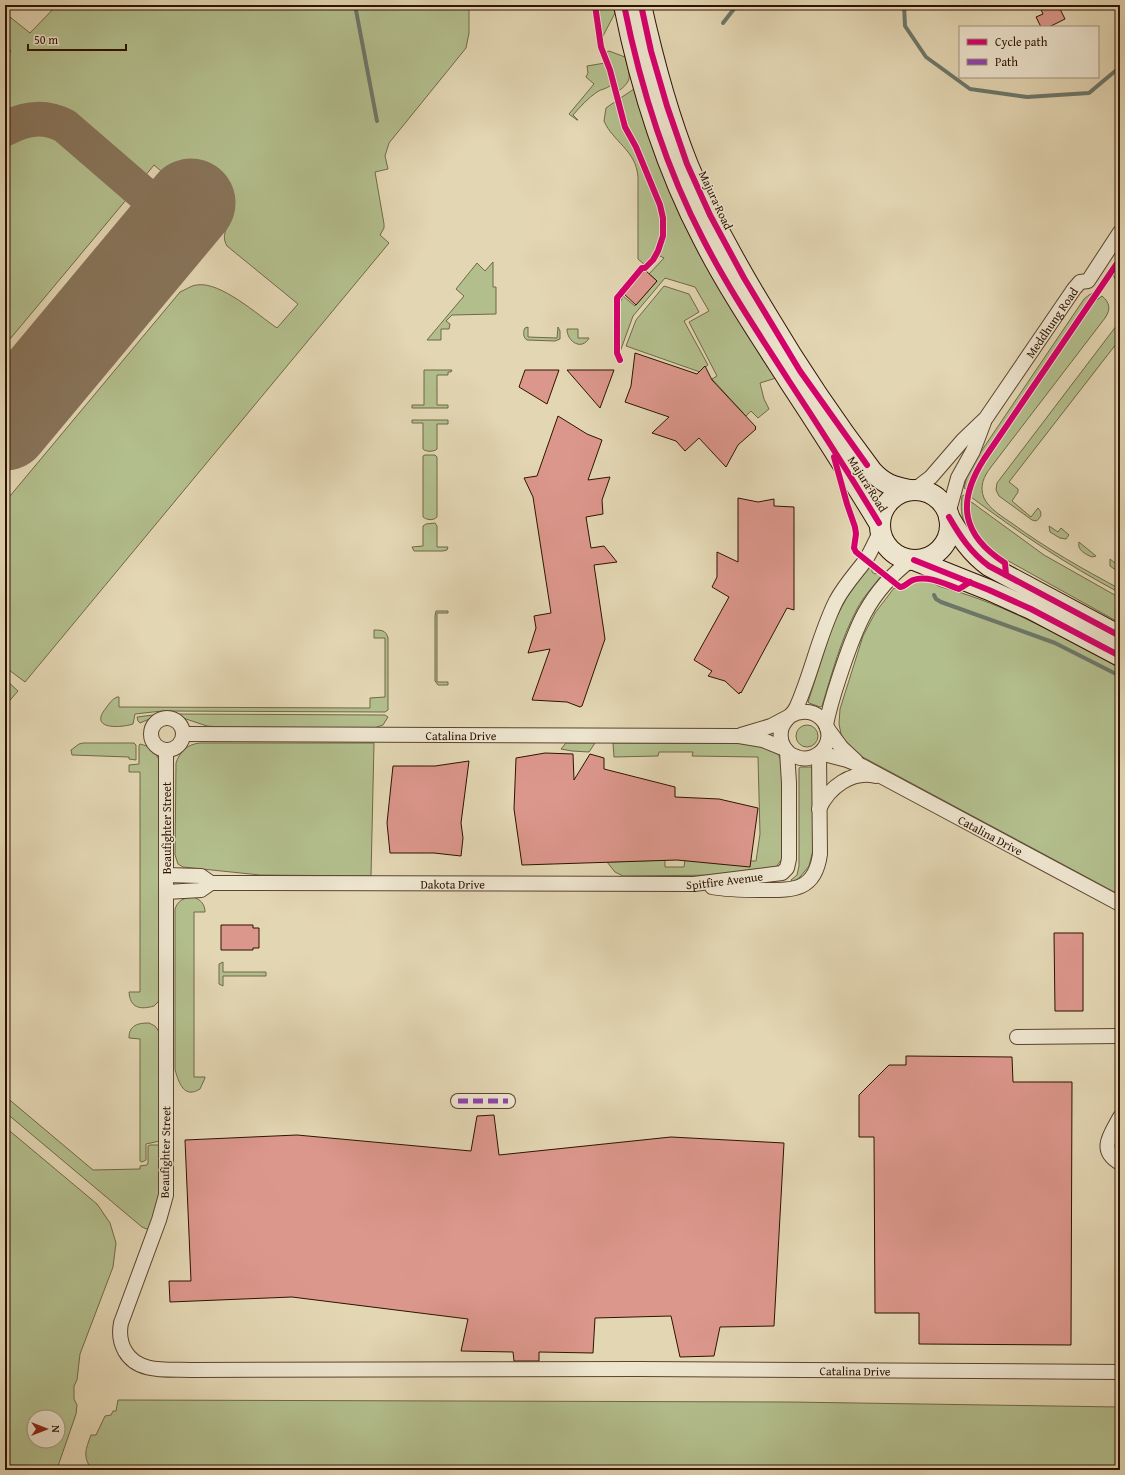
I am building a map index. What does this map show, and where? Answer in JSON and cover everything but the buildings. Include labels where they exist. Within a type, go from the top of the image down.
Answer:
[{"type":"main road","name":"Majura Road","points":[[624,5],[635,56],[655,124],[672,170],[702,238],[753,326],[880,527]]},
{"type":"main road","name":"Majura Road","points":[[641,5],[658,78],[687,164],[710,215],[744,278],[800,371],[872,471],[886,484],[912,490]]},
{"type":"main road","points":[[1120,636],[989,566],[978,558],[968,546],[948,516],[945,508],[935,496],[922,490],[902,492],[889,501],[882,511],[880,527],[884,542],[891,551],[900,557],[913,560],[989,590],[1031,609],[1120,656]]},
{"type":"main road","points":[[913,560],[930,557],[942,547],[949,533],[948,516]]},
{"type":"street","name":"Meddhung Road","points":[[912,490],[931,477],[963,440],[986,418],[1074,289],[1080,282],[1088,280],[1120,232]]},
{"type":"street","name":"Meddhung Road","points":[[948,516],[958,478],[973,451],[986,418]]},
{"type":"street","points":[[880,527],[869,555],[841,592],[833,608],[824,629],[797,706],[783,724],[781,731],[782,743],[786,750],[792,755],[801,758],[810,758],[819,753],[827,742],[826,726],[848,650],[860,619],[887,581],[898,570],[913,560]]},
{"type":"street","points":[[789,716],[801,711],[808,711],[818,716],[826,726]]},
{"type":"street","name":"Catalina Drive","points":[[739,736],[771,726],[789,716]]},
{"type":"street","points":[[163,719],[172,719],[180,724],[183,734],[181,742],[178,746],[174,749],[166,750],[157,747],[152,739],[151,732],[155,723],[163,719]]},
{"type":"street","name":"Catalina Drive","points":[[826,726],[845,751],[862,766]]},
{"type":"street","name":"Catalina Drive","points":[[183,734],[739,736],[763,740],[786,750]]},
{"type":"street","name":"Beaufighter Street","points":[[166,750],[166,1195],[159,1220],[120,1323],[120,1337],[123,1348],[133,1361],[153,1369],[590,1369]]},
{"type":"street","name":"Spitfire Avenue","points":[[694,884],[777,874],[786,870],[789,859],[789,776],[786,750]]},
{"type":"street","name":"Catalina Drive","points":[[819,753],[847,760],[862,766],[1120,904]]},
{"type":"street","name":"Spitfire Avenue","points":[[694,884],[727,889],[791,890],[803,885],[812,877],[818,861],[820,850],[819,753]]},
{"type":"street","points":[[819,809],[830,792],[848,779],[867,774],[883,778]]},
{"type":"street","name":"Dakota Drive","points":[[166,875],[201,876],[211,883],[694,884]]},
{"type":"street","name":"Dakota Drive","points":[[166,892],[201,890],[211,883]]},
{"type":"street","points":[[1017,1036],[1120,1036]]},
{"type":"street","points":[[458,1101],[508,1101]]},
{"type":"street","points":[[1120,1117],[1108,1139],[1107,1147],[1111,1157],[1120,1163]]},
{"type":"street","name":"Catalina Drive","points":[[590,1369],[1120,1372]]},
{"type":"green space","points":[[57,5],[469,5],[469,33],[466,48],[389,143],[385,156],[388,169],[375,172],[384,224],[384,228],[380,235],[389,243],[25,682],[5,667],[5,502],[180,292],[197,285],[206,285],[217,288],[238,300],[277,328],[298,304],[227,246],[224,236],[227,227],[154,165],[140,182],[67,120],[55,114],[30,112],[5,120],[5,60],[11,51],[5,46],[5,13],[30,33]]},
{"type":"green space","points":[[597,5],[614,5],[615,13],[603,36],[601,36]]},
{"type":"green space","points":[[609,51],[625,57],[629,72],[626,84],[617,92],[605,53]]},
{"type":"green space","points":[[605,63],[611,85],[597,92],[581,106],[573,115],[577,120],[569,114],[594,84],[586,77],[588,73],[587,66]]},
{"type":"green space","points":[[634,89],[659,164],[776,378],[760,383],[764,399],[769,409],[758,418],[751,411],[746,416],[712,379],[717,376],[689,322],[709,311],[695,287],[665,278],[633,316],[619,352],[619,305],[623,296],[635,306],[657,281],[649,274],[664,258],[658,255],[666,234],[665,213],[638,146],[627,126],[619,99]]},
{"type":"green space","points":[[616,101],[624,129],[635,149],[661,215],[662,228],[660,242],[654,257],[645,265],[638,259],[638,177],[636,168],[629,153],[613,135],[604,121],[606,108]]},
{"type":"green space","points":[[28,125],[46,127],[60,133],[131,194],[5,345],[5,134]]},
{"type":"green space","points":[[493,262],[493,287],[496,287],[496,314],[452,315],[446,321],[450,324],[449,329],[441,329],[441,340],[427,340],[464,296],[456,289],[477,263],[485,271]]},
{"type":"green space","points":[[1120,265],[1120,273],[1117,277],[1120,280],[1120,287],[1113,275]]},
{"type":"green space","points":[[664,286],[689,294],[699,312],[684,321],[708,365],[700,372],[626,346],[636,320]]},
{"type":"green space","points":[[1093,293],[1049,362],[979,463],[972,476],[968,490],[964,488],[967,476],[976,459],[1084,299]]},
{"type":"green space","points":[[1102,296],[1107,301],[1109,306],[1105,318],[988,470],[983,481],[982,489],[986,502],[1001,516],[1052,550],[1120,589],[1120,593],[1043,548],[971,497],[975,482],[983,465],[1070,337],[1089,306]]},
{"type":"green space","points":[[1117,325],[1120,328],[1120,339],[1009,482],[1018,489],[1018,492],[1012,501],[1031,517],[1038,508],[1040,510],[1041,515],[1039,518],[1036,521],[1032,520],[999,496],[996,490],[997,483]]},
{"type":"green space","points":[[528,327],[528,337],[557,338],[558,327],[560,331],[560,339],[555,341],[527,340],[524,333],[525,328]]},
{"type":"green space","points":[[567,329],[578,329],[578,338],[589,338],[583,344],[575,343],[569,338]]},
{"type":"green space","points":[[424,370],[452,370],[451,372],[448,372],[448,375],[437,375],[437,405],[448,405],[448,408],[412,408],[412,405],[424,405]]},
{"type":"green space","points":[[412,420],[448,420],[448,424],[437,424],[437,449],[434,451],[426,451],[423,449],[423,423],[412,423]]},
{"type":"green space","points":[[435,455],[437,457],[437,517],[432,520],[423,517],[423,456]]},
{"type":"green space","points":[[967,495],[965,506],[966,521],[973,535],[970,535],[962,516],[961,501],[962,496]]},
{"type":"green space","points":[[970,501],[1044,555],[1120,598],[1120,623],[994,553],[977,535],[970,523],[968,515]]},
{"type":"green space","points":[[435,523],[437,526],[437,547],[448,547],[447,550],[414,551],[412,547],[423,546],[423,526],[426,524]]},
{"type":"green space","points":[[1049,526],[1058,532],[1061,528],[1069,535],[1066,539],[1060,538],[1050,532]]},
{"type":"green space","points":[[1079,542],[1096,556],[1092,557],[1082,551],[1079,547]]},
{"type":"green space","points":[[1110,559],[1120,567],[1120,573],[1110,566]]},
{"type":"green space","points":[[869,566],[872,569],[872,572],[881,576],[862,600],[851,620],[837,656],[822,706],[820,707],[809,703],[808,702],[833,624],[847,597]]},
{"type":"green space","points":[[926,581],[991,603],[1035,623],[1120,668],[1120,895],[859,755],[847,745],[841,734],[839,724],[840,709],[863,636],[875,613],[894,588],[902,590],[914,582]]},
{"type":"green space","points":[[436,611],[448,611],[448,613],[437,613],[437,682],[448,682],[448,685],[438,685],[435,681]]},
{"type":"green space","points":[[374,630],[383,631],[386,633],[388,638],[388,710],[385,712],[162,711],[135,714],[133,724],[128,725],[108,726],[103,724],[101,720],[106,708],[112,700],[117,697],[119,697],[119,707],[370,708],[370,698],[385,697],[385,638],[374,638]]},
{"type":"green space","points":[[5,679],[18,691],[5,706]]},
{"type":"green space","points":[[161,714],[140,723],[137,717]]},
{"type":"green space","points":[[171,714],[385,715],[388,717],[383,725],[374,728],[218,727],[207,726]]},
{"type":"green space","points":[[803,725],[811,725],[818,732],[818,740],[811,747],[803,747],[796,740],[796,732]]},
{"type":"green space","points":[[83,743],[134,743],[136,745],[136,760],[129,759],[129,757],[72,755],[71,750]]},
{"type":"green space","points":[[200,743],[374,743],[371,876],[260,875],[183,867],[178,864],[175,855],[176,763],[185,749]]},
{"type":"green space","points":[[566,743],[595,743],[589,752],[561,749]]},
{"type":"green space","points":[[613,743],[755,743],[778,753],[782,763],[782,859],[776,867],[720,875],[623,876],[615,872],[607,862],[665,860],[665,867],[684,867],[685,860],[756,861],[760,834],[758,757],[692,756],[693,752],[659,752],[658,756],[614,757]]},
{"type":"green space","points":[[140,744],[147,746],[152,750],[157,755],[160,762],[160,997],[154,1006],[144,1008],[140,1008],[131,1002],[129,992],[140,992],[140,772],[129,772],[129,765],[139,764]]},
{"type":"green space","points":[[800,767],[812,767],[813,769],[813,850],[809,866],[793,883],[791,880],[797,875],[799,866]]},
{"type":"green space","points":[[193,897],[202,902],[205,912],[194,912],[194,1077],[205,1078],[200,1089],[190,1092],[186,1091],[180,1084],[175,1070],[175,909],[178,903],[182,900]]},
{"type":"green space","points":[[223,962],[223,972],[266,972],[266,976],[223,976],[223,986],[219,984],[219,964]]},
{"type":"green space","points":[[149,1023],[155,1026],[160,1033],[160,1141],[146,1144],[146,1160],[142,1162],[140,1161],[140,1039],[129,1038],[129,1034],[132,1028],[138,1024]]},
{"type":"green space","points":[[5,1096],[93,1170],[140,1169],[140,1166],[147,1165],[148,1163],[148,1146],[158,1145],[159,1197],[149,1230],[142,1227],[5,1112]]},
{"type":"green space","points":[[5,1127],[97,1204],[110,1223],[116,1243],[113,1267],[80,1354],[77,1380],[74,1386],[74,1399],[77,1405],[76,1414],[66,1443],[66,1409],[26,1409],[26,1449],[64,1449],[58,1466],[5,1465]]},
{"type":"green space","points":[[118,1400],[790,1402],[1120,1407],[1120,1470],[92,1470],[86,1456],[86,1449],[91,1435],[96,1435],[105,1416],[111,1415],[113,1411],[116,1411]]},
{"type":"waterway","points":[[355,5],[377,121]]},
{"type":"waterway","points":[[723,23],[737,5]]},
{"type":"waterway","points":[[904,5],[905,26],[926,57],[970,89],[1027,97],[1089,93],[1120,67]]},
{"type":"waterway","points":[[934,595],[936,599],[941,602],[1055,643],[1120,676]]},
{"type":"taxiway","points":[[5,129],[20,122],[35,119],[50,120],[65,126],[175,221]]},
{"type":"runway","points":[[5,426],[191,203]]},
{"type":"marked path","points":[[458,1101],[508,1101]]},
{"type":"cycle path","points":[[595,5],[601,47],[610,70],[625,127],[636,147],[660,205],[663,218],[663,236],[653,260],[645,268],[642,268],[617,298],[617,353],[620,360]]},
{"type":"cycle path","points":[[624,5],[630,35],[655,125],[689,211],[703,239],[744,311],[879,523]]},
{"type":"cycle path","points":[[641,5],[651,51],[667,106],[687,164],[710,215],[744,278],[800,371],[867,465]]},
{"type":"cycle path","points":[[1006,575],[1005,563],[980,541],[972,529],[968,517],[967,504],[969,490],[984,459],[1120,259]]},
{"type":"cycle path","points":[[834,457],[855,527],[856,534],[854,548],[856,552],[900,587],[913,580],[919,579],[930,579],[959,589],[970,582]]},
{"type":"cycle path","points":[[949,517],[966,544],[989,566],[1120,636]]},
{"type":"cycle path","points":[[914,560],[989,590],[1031,609],[1120,656]]}]
